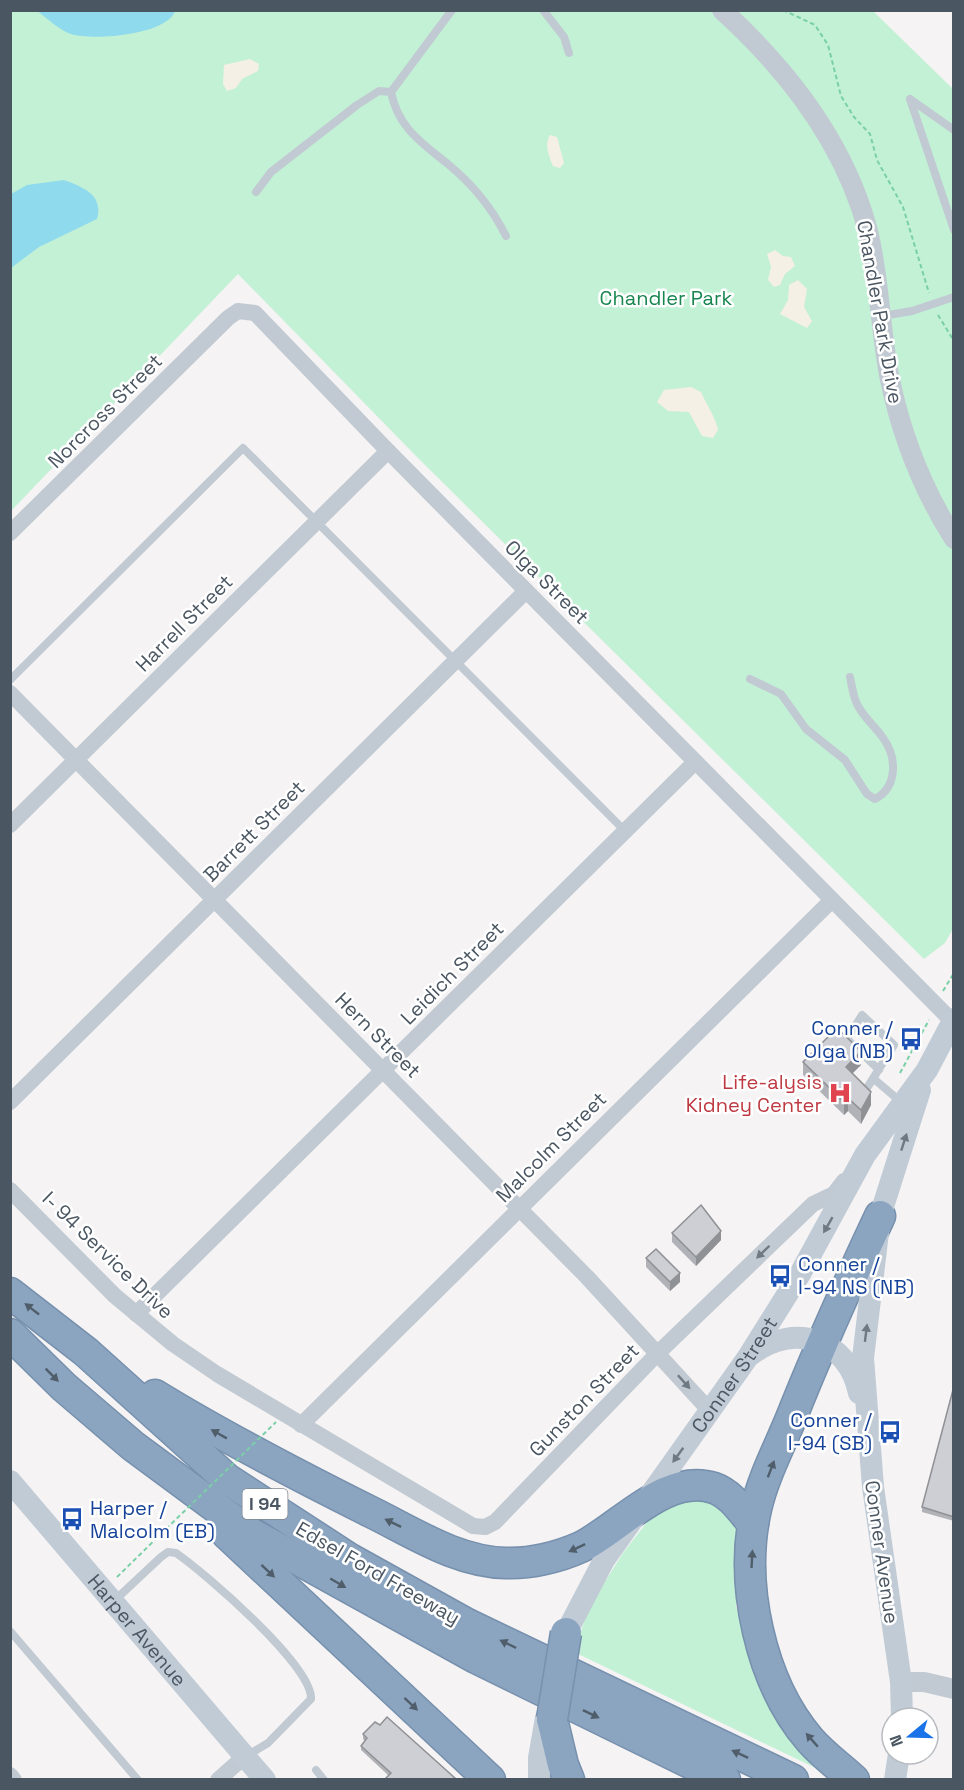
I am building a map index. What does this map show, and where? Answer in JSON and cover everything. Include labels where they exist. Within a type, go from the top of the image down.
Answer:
[{"type":"highway","points":[[854,1779],[810,1740],[791,1711],[772,1673],[753,1609],[751,1579],[753,1524],[756,1507],[821,1341],[880,1216]]},
{"type":"highway","name":"Edsel Ford Freeway","points":[[10,1293],[86,1352],[227,1479],[350,1559],[467,1624],[793,1779]]},
{"type":"highway","name":"Edsel Ford Freeway","points":[[10,1334],[64,1387],[133,1446],[252,1534],[400,1618],[725,1779]]},
{"type":"highway","points":[[86,1352],[216,1433],[462,1556],[506,1563],[553,1557],[592,1541],[644,1504],[683,1486],[698,1485],[725,1494],[753,1524]]},
{"type":"highway","points":[[133,1446],[490,1779]]},
{"type":"highway","points":[[566,1633],[549,1718],[562,1765],[569,1779]]},
{"type":"main road","name":"Conner Street","points":[[566,1633],[592,1580],[748,1357],[821,1237],[865,1155],[927,1070],[953,1020]]},
{"type":"main road","name":"Conner Avenue","points":[[902,1706],[901,1682],[882,1558],[867,1433],[863,1358],[880,1216],[927,1070]]},
{"type":"main road","points":[[748,1357],[775,1339],[801,1336],[821,1341],[853,1373],[867,1433]]},
{"type":"main road","name":"Harper Avenue","points":[[10,1481],[265,1779]]},
{"type":"main road","points":[[539,1779],[539,1758],[549,1718]]},
{"type":"street","name":"Chandler Park Drive","points":[[728,12],[789,81],[836,152],[850,181],[868,231],[890,379],[910,452],[924,485],[954,539]]},
{"type":"street","name":"Olga Street","points":[[228,318],[238,311],[255,313],[526,591],[953,1020]]},
{"type":"street","name":"Norcross Street","points":[[10,533],[228,318]]},
{"type":"street","name":"Harrell Street","points":[[10,825],[388,451]]},
{"type":"street","name":"Barrett Street","points":[[10,1102],[526,591]]},
{"type":"street","name":"Hern Street","points":[[10,693],[519,1208],[658,1353],[710,1411]]},
{"type":"street","name":"Leidich Street","points":[[136,1314],[695,762]]},
{"type":"street","name":"Malcolm Street","points":[[301,1425],[832,900]]},
{"type":"street","name":"Gunston Street","points":[[301,1425],[473,1526],[485,1527],[495,1522],[658,1353],[813,1204],[834,1194],[865,1155]]},
{"type":"street","name":"I- 94 Service Drive","points":[[10,1190],[136,1314],[217,1374],[301,1425]]},
{"type":"street","points":[[901,1682],[924,1682],[954,1689]]},
{"type":"street","points":[[218,1779],[245,1756]]},
{"type":"street","points":[[10,1775],[14,1779]]},
{"type":"lane","points":[[452,10],[391,92],[393,106],[405,127],[424,148],[450,166],[479,196],[497,217],[506,236]]},
{"type":"lane","points":[[543,10],[564,37],[569,53]]},
{"type":"lane","points":[[256,192],[271,172],[357,105],[379,91],[391,92]]},
{"type":"lane","points":[[954,130],[910,99],[954,230]]},
{"type":"lane","points":[[882,316],[933,305],[954,297]]},
{"type":"lane","points":[[10,680],[243,448],[625,831]]},
{"type":"lane","points":[[750,679],[782,694],[806,729],[845,760],[867,795],[875,799],[889,789],[892,782],[891,755],[885,740],[855,702],[850,677]]},
{"type":"lane","points":[[867,1088],[877,1075],[894,1045],[862,1015],[847,1039],[877,1075],[903,1103]]},
{"type":"lane","points":[[109,1596],[168,1552],[176,1553],[252,1617],[309,1682],[310,1699],[268,1743],[245,1756]]},
{"type":"lane","points":[[10,1631],[138,1779]]},
{"type":"lane","points":[[316,1770],[324,1779]]},
{"type":"path","points":[[783,10],[815,25],[828,45],[841,96],[854,117],[870,134],[877,160],[903,207],[933,305],[954,341]]},
{"type":"path","points":[[109,1596],[166,1529],[276,1422]]},
{"type":"green space","name":"Chandler Park","points":[[11,11],[873,11],[953,89],[954,927],[945,943],[924,959],[418,458],[238,274],[11,511]]},
{"type":"green space","points":[[680,1495],[712,1497],[739,1530],[736,1606],[745,1641],[761,1681],[826,1773],[574,1652],[589,1607],[623,1553],[654,1513]]},
{"type":"sand","points":[[250,59],[259,64],[258,71],[242,79],[236,88],[227,91],[223,84],[224,65]]},
{"type":"sand","points":[[550,135],[557,137],[564,163],[560,168],[553,166],[549,154],[547,143]]},
{"type":"sand","points":[[775,250],[783,256],[791,257],[795,266],[785,274],[780,285],[774,287],[768,280],[771,267],[767,254]]},
{"type":"sand","points":[[798,280],[807,289],[804,307],[812,321],[807,328],[780,314],[788,300],[789,285]]},
{"type":"sand","points":[[691,387],[701,392],[715,421],[718,430],[713,438],[702,436],[689,412],[668,411],[657,402],[664,390]]},
{"type":"water","points":[[37,11],[175,11],[169,19],[144,31],[95,37],[71,34]]},
{"type":"water","points":[[64,180],[85,189],[95,198],[97,219],[39,247],[11,268],[11,194],[27,185]]},
{"type":"building","name":"Life-alysis Kidney Center","points":[[837,1028],[861,1051],[846,1067],[871,1092],[861,1110],[848,1098],[844,1102],[803,1062]]},
{"type":"building","points":[[701,1205],[721,1231],[696,1257],[672,1233]]},
{"type":"building","points":[[656,1249],[680,1273],[670,1282],[646,1258]]},
{"type":"building","points":[[954,1386],[954,1517],[922,1507]]},
{"type":"building","points":[[387,1717],[456,1779],[385,1779],[391,1773],[361,1746],[367,1738],[363,1734],[375,1722],[380,1725]]},
{"type":"place","name":"Conner / Olga (NB)","points":[[911,1039]]},
{"type":"place","name":"Life-alysis Kidney Center","points":[[840,1093]]},
{"type":"place","name":"Conner / I-94 NS (NB)","points":[[780,1276]]},
{"type":"place","name":"Conner / I-94 (SB)","points":[[890,1432]]},
{"type":"place","name":"Harper / Malcolm (EB)","points":[[72,1519]]}]
